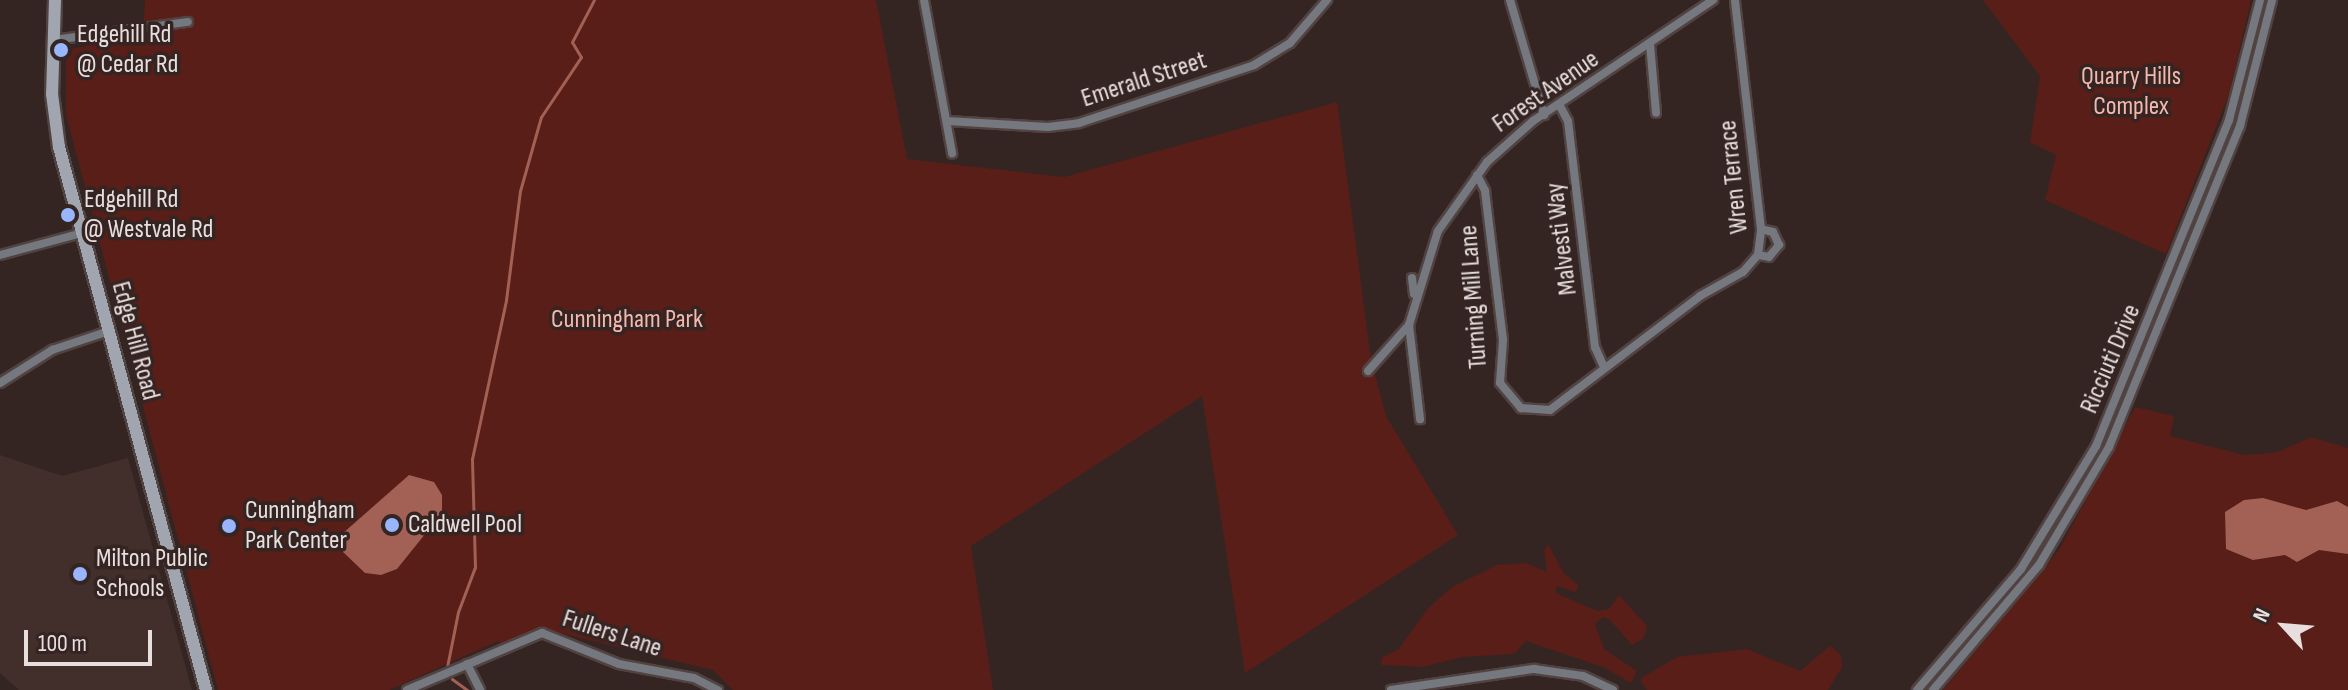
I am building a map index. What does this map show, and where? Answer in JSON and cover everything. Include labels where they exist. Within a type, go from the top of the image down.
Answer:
[{"type":"street","name":"Edge Hill Road","points":[[55,0],[55,125],[206,690]]},
{"type":"street","points":[[924,0],[952,153]]},
{"type":"street","name":"Emerald Street","points":[[947,121],[1048,127],[1094,118],[1262,62],[1303,31],[1327,0]]},
{"type":"street","points":[[1510,0],[1544,115]]},
{"type":"street","name":"Forest Avenue","points":[[1368,371],[1409,325],[1438,231],[1477,175],[1544,115],[1713,0]]},
{"type":"street","name":"Wren Terrace","points":[[1604,367],[1705,292],[1743,272],[1758,255],[1761,229],[1735,0]]},
{"type":"street","name":"Ricciuti Drive","points":[[1917,690],[2021,569],[2096,446],[2229,120],[2260,0]]},
{"type":"street","name":"Ricciuti Drive","points":[[1933,690],[2039,565],[2109,447],[2240,126],[2272,0]]},
{"type":"street","points":[[54,40],[188,22]]},
{"type":"street","points":[[1650,44],[1656,113]]},
{"type":"street","name":"Malvesti Way","points":[[1560,106],[1568,121],[1595,347],[1604,367]]},
{"type":"street","name":"Turning Mill Lane","points":[[1477,175],[1485,191],[1505,393],[1527,410],[1550,410],[1604,367]]},
{"type":"street","points":[[1758,255],[1772,256],[1779,245],[1773,232],[1761,229]]},
{"type":"street","points":[[0,255],[82,233]]},
{"type":"street","points":[[1412,278],[1415,299]]},
{"type":"street","points":[[1409,325],[1420,419]]},
{"type":"street","points":[[0,383],[60,346],[109,331]]},
{"type":"street","name":"Fullers Lane","points":[[407,690],[542,633],[619,664],[694,678],[718,690]]},
{"type":"street","points":[[467,664],[480,690]]},
{"type":"street","points":[[1391,690],[1534,669],[1583,676],[1613,690]]},
{"type":"shaded area","name":"Milton Public Schools","points":[[0,455],[62,476],[128,458],[192,690],[19,690],[0,673]]},
{"type":"shaded area","name":"Caldwell Pool","points":[[409,475],[434,482],[442,495],[442,513],[397,569],[381,575],[365,573],[343,552],[342,534]]},
{"type":"shaded area","points":[[2263,498],[2306,510],[2337,501],[2348,507],[2348,554],[2319,550],[2297,562],[2285,555],[2253,560],[2226,549],[2225,512],[2244,500]]},
{"type":"green space","name":"Cunningham Park","points":[[145,0],[876,0],[907,159],[1064,177],[1337,102],[1371,359],[1386,416],[1458,535],[1245,673],[1202,396],[971,546],[993,690],[733,690],[713,670],[539,628],[502,645],[498,641],[389,690],[218,690],[66,115],[66,50],[143,35]]},
{"type":"green space","name":"Quarry Hills Complex","points":[[1983,0],[2251,0],[2229,94],[2166,254],[2045,200],[2056,155],[2030,142],[2040,76]]},
{"type":"green space","points":[[2135,407],[2174,416],[2170,436],[2244,455],[2278,452],[2311,437],[2348,448],[2348,690],[1943,690],[2059,550]]},
{"type":"green space","points":[[1548,544],[1563,572],[1579,586],[1575,592],[1556,586],[1556,593],[1597,611],[1609,609],[1619,595],[1647,626],[1644,638],[1632,645],[1610,620],[1603,617],[1595,624],[1604,649],[1637,671],[1631,683],[1603,667],[1526,641],[1514,654],[1462,657],[1423,667],[1381,665],[1382,657],[1398,650],[1428,608],[1452,587],[1497,565],[1526,563],[1547,572],[1544,550]]},
{"type":"green space","points":[[1830,646],[1841,655],[1842,667],[1828,690],[1647,690],[1640,679],[1677,657],[1747,649],[1800,671]]},
{"type":"waterway","points":[[447,667],[458,612],[475,567],[472,459],[506,300],[520,191],[541,117],[581,57],[572,42],[594,0]]},
{"type":"waterway","points":[[452,679],[467,690]]},
{"type":"place","name":"Edgehill Rd @ Cedar Rd","points":[[61,50]]},
{"type":"place","name":"Edgehill Rd @ Westvale Rd","points":[[68,215]]},
{"type":"place","name":"Caldwell Pool","points":[[392,525]]},
{"type":"place","name":"Cunningham Park Center","points":[[229,526]]},
{"type":"place","name":"Milton Public Schools","points":[[80,574]]}]
